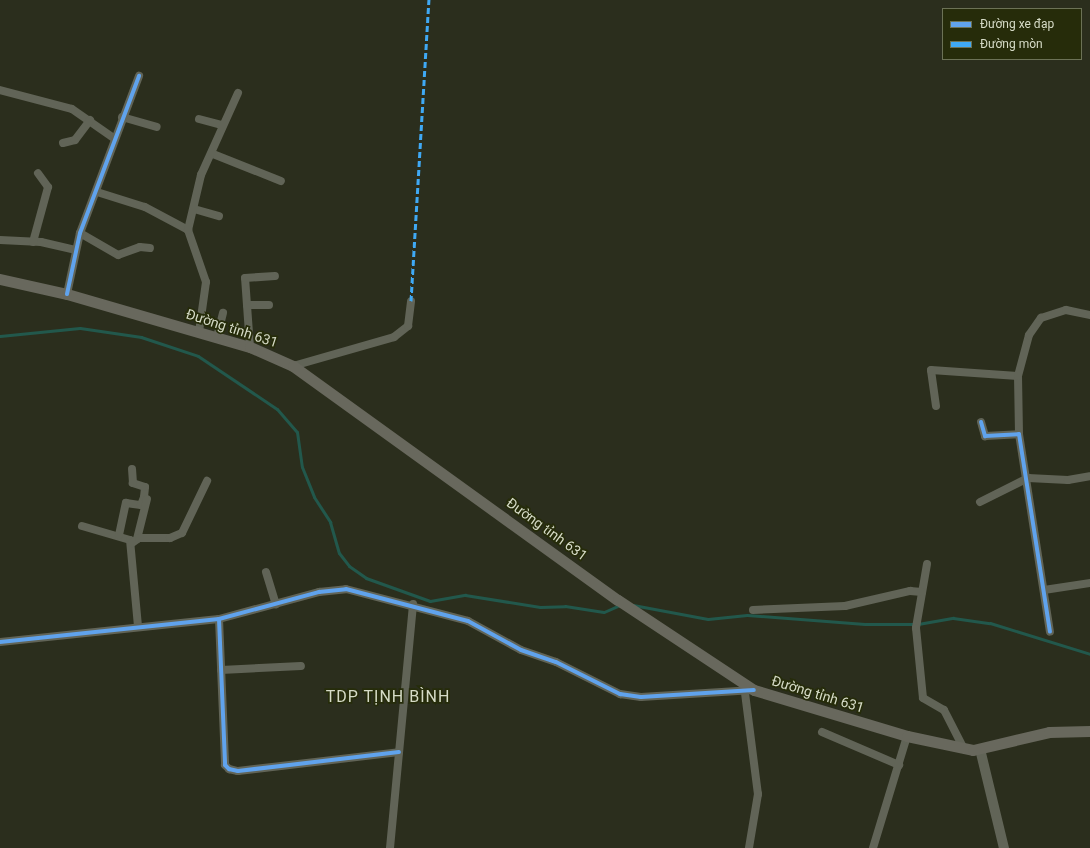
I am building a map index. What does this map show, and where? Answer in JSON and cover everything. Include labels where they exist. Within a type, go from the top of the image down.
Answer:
[{"type":"main road","name":"Đường tỉnh 631","points":[[0,279],[67,294],[250,347],[305,372],[618,600],[651,621],[748,695],[907,736],[964,749],[980,749],[1042,733],[1090,731]]},
{"type":"street","points":[[67,294],[75,250],[80,233],[97,192],[122,117],[139,76]]},
{"type":"street","points":[[0,90],[62,105],[90,120],[115,139]]},
{"type":"street","points":[[199,332],[206,282],[188,230],[194,209],[199,181],[213,154],[222,125],[238,94]]},
{"type":"street","points":[[122,117],[157,127]]},
{"type":"street","points":[[199,118],[222,125]]},
{"type":"street","points":[[63,143],[75,140],[90,120]]},
{"type":"street","points":[[213,154],[281,180]]},
{"type":"street","points":[[33,242],[48,190],[47,181],[38,172]]},
{"type":"street","points":[[97,192],[145,207],[188,230]]},
{"type":"street","points":[[194,209],[219,216]]},
{"type":"street","points":[[80,233],[118,255],[140,247],[150,248]]},
{"type":"street","points":[[0,240],[33,242],[75,250]]},
{"type":"street","points":[[250,347],[246,276],[275,276]]},
{"type":"street","points":[[293,366],[394,337],[408,326],[411,301]]},
{"type":"street","points":[[247,305],[269,305]]},
{"type":"street","points":[[1050,632],[1028,478],[1019,434],[1018,376],[1029,335],[1041,318],[1066,310],[1090,315]]},
{"type":"street","points":[[217,337],[223,314]]},
{"type":"street","points":[[936,406],[931,370],[1018,376]]},
{"type":"street","points":[[981,422],[985,436],[1019,434]]},
{"type":"street","points":[[119,535],[126,503],[141,505],[144,497],[145,487],[133,483],[132,469]]},
{"type":"street","points":[[980,502],[1028,478],[1068,480],[1090,476]]},
{"type":"street","points":[[82,526],[119,535],[134,541],[170,538],[182,533],[207,481]]},
{"type":"street","points":[[138,620],[134,541],[147,498]]},
{"type":"street","points":[[927,564],[916,628],[923,698],[944,710],[964,749]]},
{"type":"street","points":[[266,572],[274,598]]},
{"type":"street","points":[[1044,590],[1090,583]]},
{"type":"street","points":[[0,642],[138,620],[219,619],[274,598],[346,589],[413,604],[468,621],[521,650],[556,662],[620,694],[641,697],[690,691],[748,695],[747,710],[758,794],[749,848]]},
{"type":"street","points":[[753,610],[845,606],[910,591],[922,592]]},
{"type":"street","points":[[390,848],[413,604]]},
{"type":"street","points":[[219,619],[225,765],[229,769],[238,771],[399,752]]},
{"type":"street","points":[[221,670],[301,666]]},
{"type":"street","points":[[822,732],[899,765]]},
{"type":"street","points":[[873,848],[907,736]]},
{"type":"street","points":[[980,749],[1004,848]]},
{"type":"waterway","points":[[0,336],[80,328],[141,337],[198,356],[277,409],[297,432],[302,467],[314,497],[330,522],[339,553],[349,566],[366,578],[430,601],[465,595],[540,607],[565,606],[604,612],[620,605]]},
{"type":"waterway","points":[[633,605],[708,619],[747,615],[865,624],[918,624],[953,618],[990,623],[1090,654]]},
{"type":"marked path","points":[[411,301],[429,0]]},
{"type":"cycle path","points":[[67,294],[80,233],[139,76]]},
{"type":"cycle path","points":[[981,422],[985,436],[1019,434],[1050,632]]},
{"type":"cycle path","points":[[0,642],[219,619],[319,592],[346,589],[468,621],[521,650],[556,662],[620,694],[641,697],[754,690]]},
{"type":"cycle path","points":[[219,619],[225,765],[229,769],[238,771],[399,752]]},
{"type":"district","name":"TDP TỊNH BÌNH","points":[[388,697]]}]
